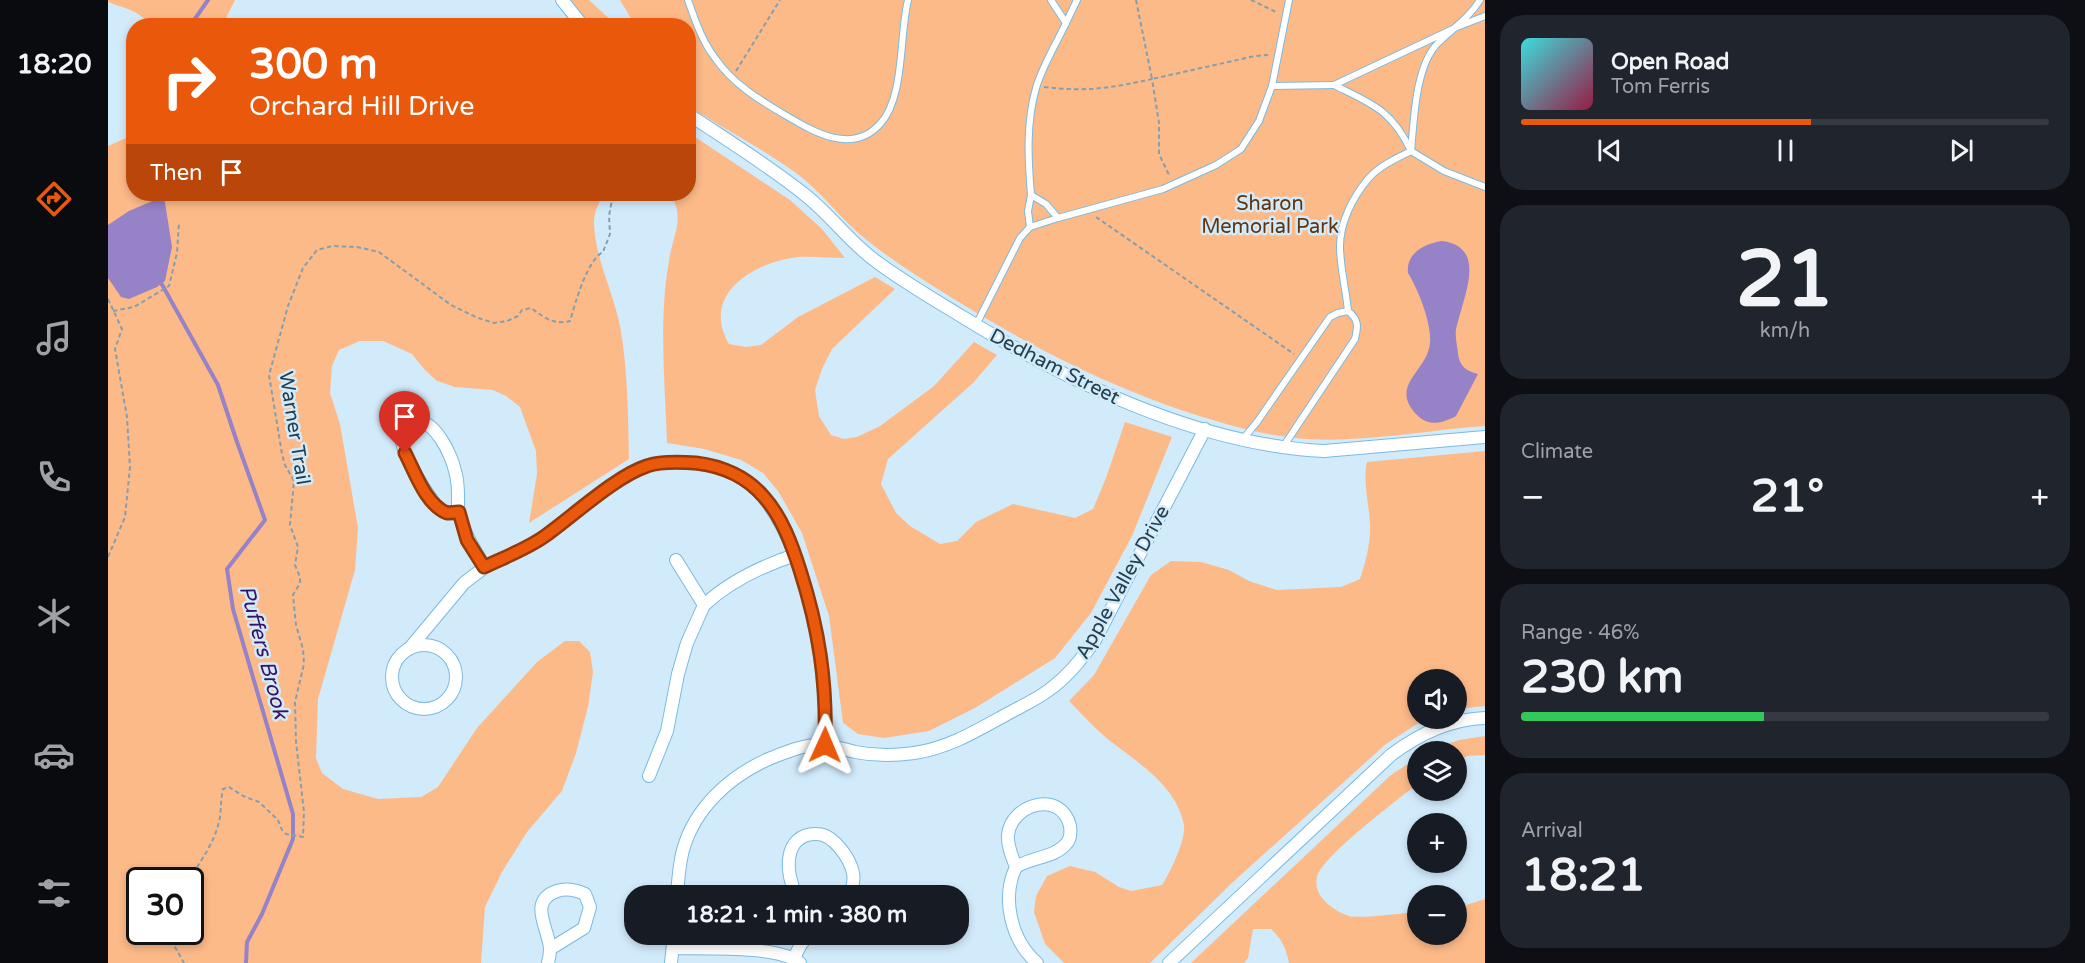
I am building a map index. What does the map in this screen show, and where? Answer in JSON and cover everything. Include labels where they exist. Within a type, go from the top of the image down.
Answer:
[{"type":"street","points":[[562,0],[577,18]]},
{"type":"street","name":"Dedham Street","points":[[696,119],[796,188],[817,205],[851,242],[878,263],[1012,347],[1085,385],[1205,429],[1283,447],[1324,451],[1485,437]]},
{"type":"street","points":[[459,512],[451,514],[443,512],[428,495],[405,453],[401,440],[403,432],[412,424],[420,422],[433,428],[450,455],[457,476],[459,512],[467,540],[484,567]]},
{"type":"street","name":"Apple Valley Drive","points":[[678,885],[681,859],[688,837],[701,813],[735,778],[766,760],[804,747],[825,745],[867,754],[891,756],[942,747],[964,738],[1048,691],[1073,669],[1095,640],[1205,429]]},
{"type":"street","points":[[409,649],[418,646],[437,648],[451,661],[456,679],[449,697],[441,704],[432,708],[414,707],[406,703],[394,689],[393,671],[396,662],[458,590],[484,567],[542,538],[613,485],[648,465],[680,462],[714,467],[736,474],[750,483],[764,497],[774,510],[795,555],[811,605],[821,650],[825,699],[825,745]]},
{"type":"street","points":[[649,776],[667,731],[678,674],[687,643],[704,605],[746,575],[795,555]]},
{"type":"street","points":[[676,560],[704,605]]},
{"type":"street","points":[[1169,963],[1397,751],[1433,729],[1459,721],[1485,718]]},
{"type":"street","points":[[1016,867],[1011,854],[1008,833],[1016,818],[1035,806],[1052,805],[1062,810],[1071,832],[1066,845],[1052,854],[1016,867],[1009,882],[1010,916],[1022,946],[1037,963]]},
{"type":"street","points":[[792,885],[788,863],[795,844],[801,838],[816,834],[836,844],[850,863],[854,877],[852,885]]},
{"type":"street","points":[[548,963],[550,948],[540,913],[543,903],[549,894],[563,889],[585,894],[590,907],[584,928],[550,948]]},
{"type":"street","points":[[671,963],[673,945]]},
{"type":"street","points":[[673,948],[759,951],[783,954],[797,960],[801,945]]},
{"type":"lane","points":[[688,0],[694,18]]},
{"type":"lane","points":[[696,23],[701,37],[715,58],[731,78],[750,95],[815,133],[845,139],[864,136],[880,124],[892,103],[896,93],[902,30],[908,0]]},
{"type":"lane","points":[[1051,0],[1066,23]]},
{"type":"lane","points":[[1030,227],[1028,211],[1031,195],[1028,159],[1030,124],[1037,86],[1077,0]]},
{"type":"lane","points":[[976,325],[1020,238],[1030,227],[1173,185],[1216,165],[1241,149],[1259,121],[1272,86],[1289,0]]},
{"type":"lane","points":[[1412,151],[1418,93],[1426,63],[1437,44],[1474,11],[1480,0]]},
{"type":"lane","points":[[1272,86],[1334,85],[1485,16]]},
{"type":"lane","points":[[1334,85],[1386,113],[1403,133],[1412,151],[1444,171],[1485,187]]},
{"type":"lane","points":[[1283,447],[1355,339],[1358,326],[1356,317],[1348,311],[1340,245],[1342,227],[1347,213],[1369,178],[1389,163],[1412,151]]},
{"type":"lane","points":[[1031,195],[1046,204],[1058,218]]},
{"type":"lane","points":[[1242,439],[1257,422],[1330,317],[1348,311]]},
{"type":"path","points":[[731,78],[780,0]]},
{"type":"path","points":[[1136,0],[1159,123],[1159,154],[1173,185]]},
{"type":"path","points":[[1251,0],[1285,16]]},
{"type":"path","points":[[1037,86],[1071,90],[1108,89],[1256,56],[1277,56]]},
{"type":"path","name":"Warner Trail","points":[[198,867],[216,831],[223,789],[229,787],[259,802],[278,819],[286,834],[303,837],[304,812],[296,742],[295,702],[304,664],[293,595],[300,583],[295,565],[298,547],[290,525],[294,481],[282,454],[269,375],[288,306],[303,268],[317,250],[332,246],[357,247],[379,252],[451,305],[478,318],[494,323],[507,321],[518,316],[522,310],[531,308],[548,320],[560,323],[570,321],[577,305],[578,291],[598,254],[603,252],[610,234],[609,216],[612,201]]},
{"type":"path","points":[[1090,210],[1301,359]]},
{"type":"path","points":[[113,311],[134,307],[169,286],[177,253],[179,222]]},
{"type":"path","points":[[108,299],[122,329],[116,349],[127,417],[130,467],[125,517],[108,557]]},
{"type":"path","points":[[174,945],[184,963]]},
{"type":"green space","points":[[108,0],[235,0],[226,18],[143,18],[126,8],[108,2]]},
{"type":"green space","points":[[567,0],[589,0],[608,18],[581,18]]},
{"type":"green space","name":"Sharon Memorial Park","points":[[620,0],[1485,0],[1485,426],[1349,439],[1290,438],[1218,422],[1102,379],[989,320],[902,266],[859,233],[796,173],[696,111],[696,18],[631,18]]},
{"type":"green space","points":[[126,138],[126,201],[600,201],[594,223],[595,236],[623,342],[629,459],[529,523],[537,474],[536,451],[520,407],[506,396],[493,390],[455,387],[437,381],[412,354],[383,341],[360,341],[339,350],[332,366],[330,393],[340,424],[358,528],[355,570],[318,699],[316,758],[322,773],[343,789],[378,799],[421,797],[438,787],[477,728],[537,662],[565,641],[579,641],[590,652],[593,672],[588,707],[576,753],[562,791],[527,832],[502,872],[485,907],[481,963],[108,963],[108,146]]},
{"type":"green space","points":[[696,138],[790,200],[822,229],[845,258],[798,257],[781,260],[749,274],[726,296],[721,310],[722,326],[729,344],[746,347],[761,345],[798,317],[875,277],[895,289],[832,349],[822,369],[815,390],[819,416],[831,435],[844,439],[857,437],[880,426],[934,386],[974,342],[997,355],[973,383],[888,459],[881,484],[896,513],[910,526],[940,544],[957,541],[976,522],[1013,504],[1075,518],[1093,509],[1125,422],[1172,437],[1132,536],[1091,613],[1055,658],[975,708],[929,731],[884,738],[858,734],[843,723],[829,616],[802,533],[778,491],[763,473],[741,460],[704,449],[667,443],[663,325],[666,278],[678,218],[674,201],[696,201]]},
{"type":"green space","points":[[1485,451],[1485,706],[1467,708],[1467,669],[1407,669],[1407,729],[1409,729],[1386,744],[1233,882],[1150,963],[1064,963],[1045,944],[1034,912],[1036,896],[1047,876],[1070,866],[1095,872],[1119,887],[1131,891],[1162,885],[1173,865],[1184,831],[1180,811],[1164,787],[1143,766],[1104,736],[1069,701],[1094,675],[1151,575],[1171,561],[1201,562],[1229,570],[1249,581],[1277,590],[1341,587],[1360,579],[1368,551],[1370,533],[1367,462]]},
{"type":"green space","points":[[1485,736],[1485,755],[1467,756],[1467,741],[1456,741]]},
{"type":"green space","points":[[1407,765],[1407,792],[1346,842],[1322,867],[1316,884],[1321,896],[1337,910],[1354,917],[1407,913],[1407,945],[1467,945],[1467,905],[1485,899],[1485,963],[1289,963],[1283,944],[1271,929],[1253,929],[1248,958],[1244,963],[1191,963],[1391,775]]},
{"type":"shaded area","points":[[152,201],[165,201],[172,247],[165,281],[129,299],[121,297],[108,278],[108,225],[129,211]]},
{"type":"shaded area","points":[[1442,241],[1464,251],[1468,260],[1468,284],[1456,328],[1456,339],[1462,365],[1478,374],[1456,416],[1432,423],[1418,416],[1407,396],[1408,387],[1428,353],[1430,343],[1427,317],[1408,273],[1408,266],[1417,251],[1429,244]]},
{"type":"waterway","name":"Puffers Brook","points":[[196,18],[208,0]]},
{"type":"waterway","name":"Puffers Brook","points":[[160,281],[218,385],[265,520],[227,569],[233,609],[293,814],[293,839],[262,914],[247,942],[246,963]]},
{"type":"route","points":[[405,453],[428,495],[439,508],[451,514],[459,512],[467,540],[484,567],[542,538],[613,485],[648,465],[680,462],[708,465],[736,474],[750,483],[764,497],[778,517],[795,555],[811,605],[821,650],[824,677],[825,745]]}]
